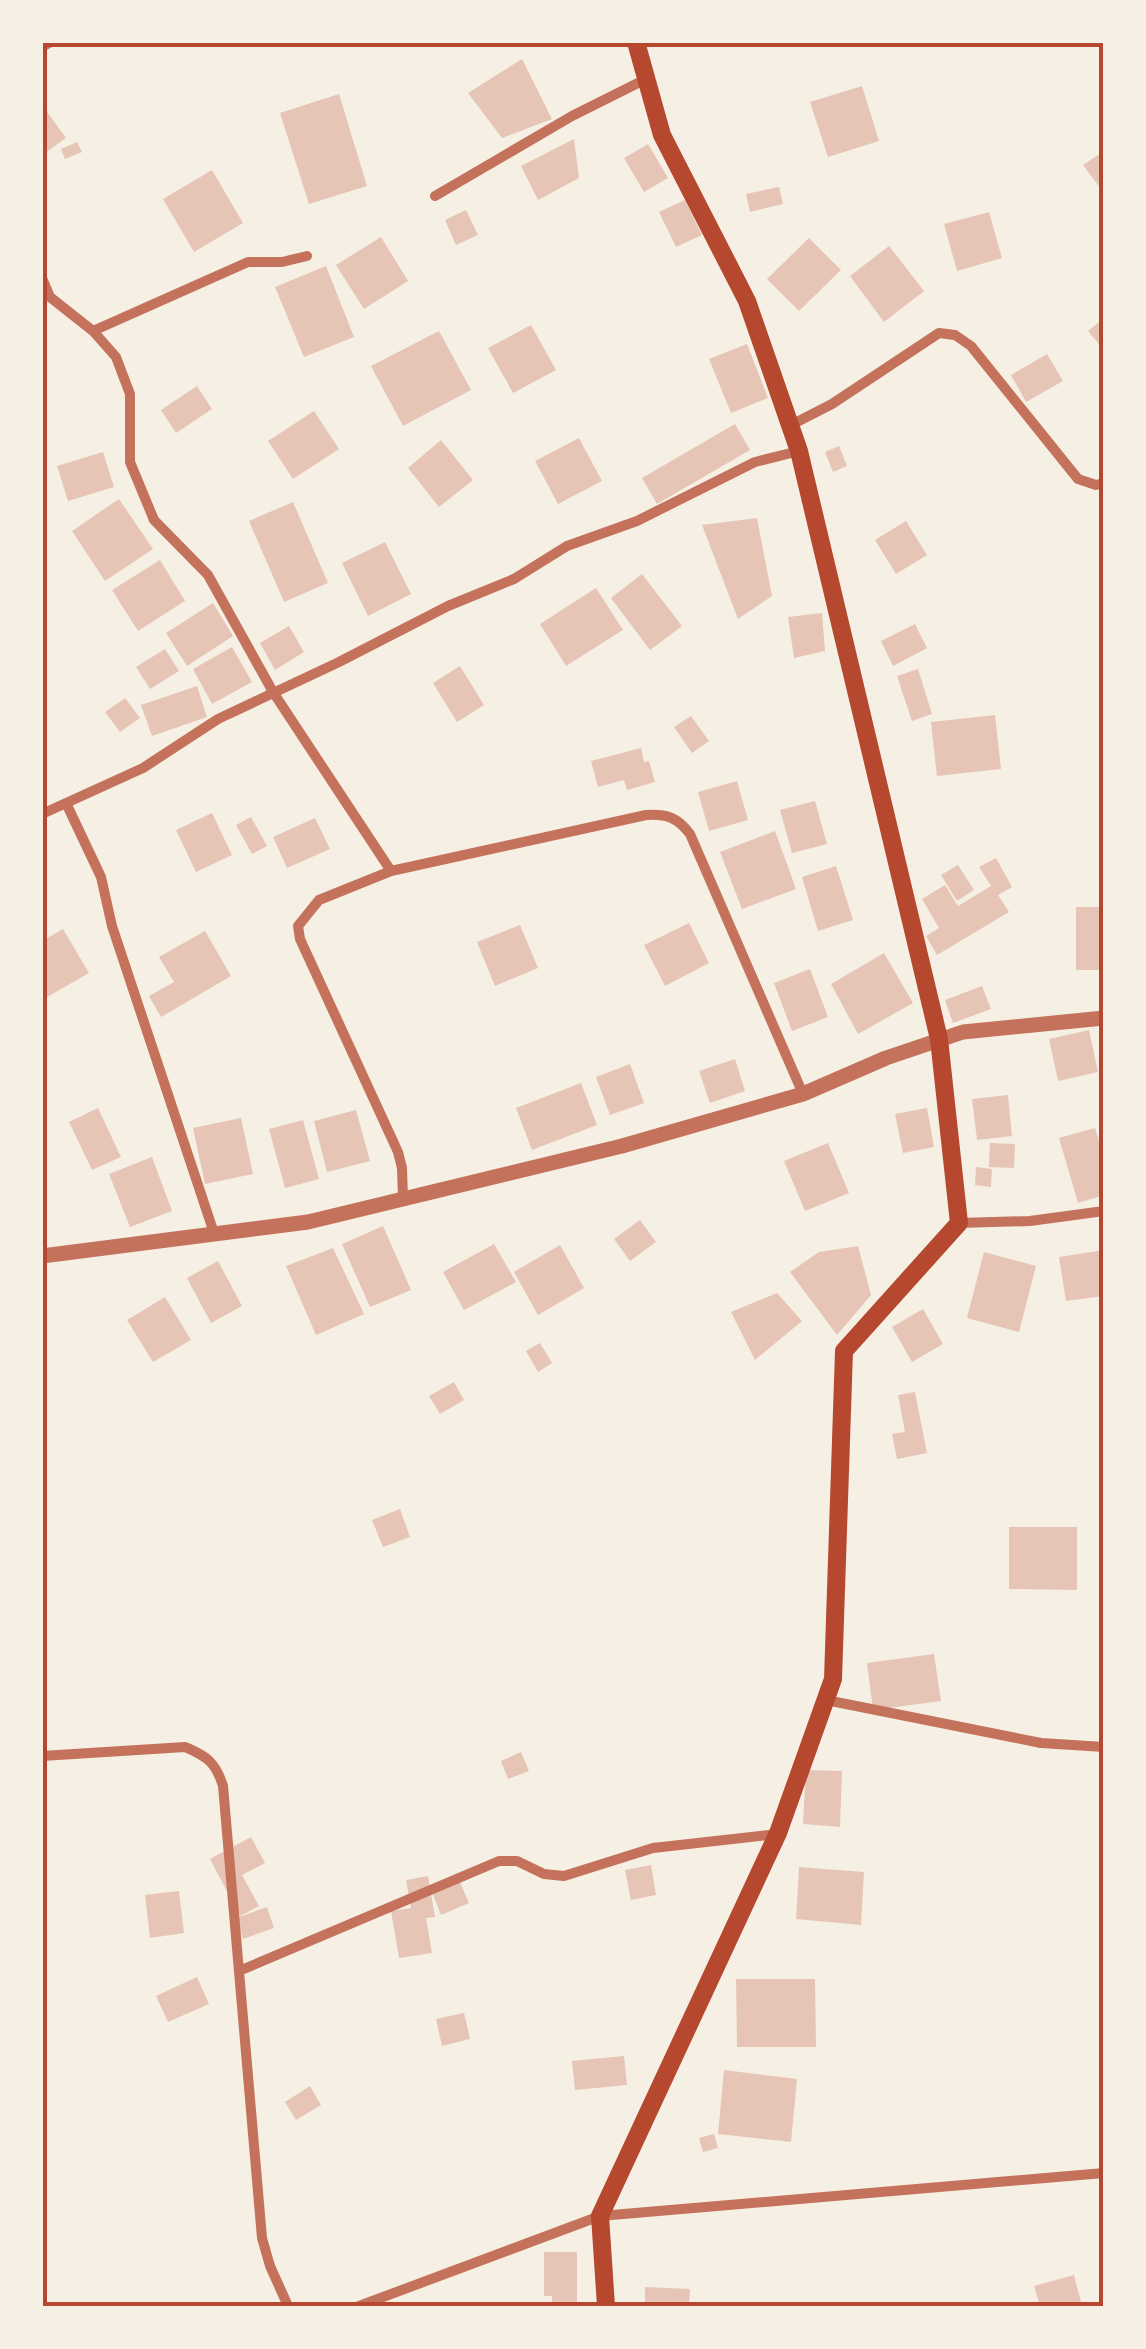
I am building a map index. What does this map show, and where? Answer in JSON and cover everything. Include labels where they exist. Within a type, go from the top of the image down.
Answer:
[{"type":"main road","points":[[606,2306],[600,2216],[778,1834],[833,1679],[844,1352],[958,1224],[939,1038],[799,451],[747,301],[662,135],[636,42]]},
{"type":"street","points":[[42,48],[51,42]]},
{"type":"street","points":[[435,196],[572,116],[646,79]]},
{"type":"street","points":[[93,331],[248,262],[282,262],[308,256]]},
{"type":"street","points":[[42,278],[50,297],[93,331],[116,357],[130,394],[130,462],[154,520],[208,575],[273,692],[391,871]]},
{"type":"street","points":[[791,425],[832,404],[939,333],[955,335],[971,346],[1078,479],[1096,485],[1104,483]]},
{"type":"street","points":[[42,814],[144,768],[218,719],[337,664],[448,606],[514,579],[566,546],[637,521],[755,462],[799,451]]},
{"type":"street","points":[[66,803],[101,877],[112,926],[214,1233]]},
{"type":"street","points":[[403,1199],[398,1152],[300,939],[298,926],[319,900],[391,871],[646,815],[665,814],[681,822],[690,834],[803,1094]]},
{"type":"street","points":[[42,1256],[308,1222],[622,1146],[803,1094],[939,1038],[1104,1018]]},
{"type":"street","points":[[958,1224],[1030,1222],[1104,1212]]},
{"type":"street","points":[[826,1700],[1041,1742],[1104,1747]]},
{"type":"street","points":[[42,1756],[185,1747],[204,1755],[217,1767],[223,1786],[262,2238],[288,2306]]},
{"type":"street","points":[[239,1971],[499,1861],[517,1861],[544,1874],[564,1876],[653,1848],[778,1834]]},
{"type":"street","points":[[358,2306],[600,2216],[1104,2173]]},
{"type":"building","points":[[522,59],[552,119],[502,138],[468,93]]},
{"type":"building","points":[[862,86],[879,141],[828,157],[810,102]]},
{"type":"building","points":[[339,94],[367,186],[309,204],[280,113]]},
{"type":"building","points":[[45,109],[66,138],[45,153],[42,111]]},
{"type":"building","points":[[574,139],[579,178],[538,200],[521,166]]},
{"type":"building","points":[[77,142],[82,152],[65,159],[61,149]]},
{"type":"building","points":[[648,144],[668,178],[644,192],[624,158]]},
{"type":"building","points":[[1104,151],[1104,193],[1083,165]]},
{"type":"building","points":[[212,170],[243,223],[194,252],[163,199]]},
{"type":"building","points":[[779,187],[783,204],[750,212],[746,194]]},
{"type":"building","points":[[685,200],[702,235],[676,247],[659,212]]},
{"type":"building","points":[[466,210],[478,235],[456,245],[445,220]]},
{"type":"building","points":[[989,212],[1002,258],[957,271],[944,224]]},
{"type":"building","points":[[381,237],[408,281],[364,309],[336,265]]},
{"type":"building","points":[[809,238],[841,270],[799,311],[767,279]]},
{"type":"building","points":[[889,246],[924,291],[884,322],[850,276]]},
{"type":"building","points":[[326,266],[354,337],[304,357],[275,287]]},
{"type":"building","points":[[1104,318],[1104,350],[1088,331]]},
{"type":"building","points":[[531,325],[556,370],[513,393],[488,348]]},
{"type":"building","points":[[439,331],[471,390],[403,426],[371,366]]},
{"type":"building","points":[[747,344],[768,398],[731,413],[709,359]]},
{"type":"building","points":[[1047,354],[1063,381],[1026,402],[1011,375]]},
{"type":"building","points":[[197,386],[212,409],[176,433],[161,410]]},
{"type":"building","points":[[314,411],[339,449],[293,479],[268,441]]},
{"type":"building","points":[[735,424],[750,450],[657,504],[642,478]]},
{"type":"building","points":[[579,438],[602,481],[558,504],[535,461]]},
{"type":"building","points":[[441,440],[473,480],[439,507],[408,468]]},
{"type":"building","points":[[839,446],[847,466],[833,472],[825,452]]},
{"type":"building","points":[[103,452],[114,487],[68,501],[57,466]]},
{"type":"building","points":[[119,499],[153,549],[105,581],[72,531]]},
{"type":"building","points":[[293,502],[328,583],[284,602],[249,521]]},
{"type":"building","points":[[757,518],[772,596],[738,619],[702,525]]},
{"type":"building","points":[[906,521],[927,555],[896,574],[875,540]]},
{"type":"building","points":[[385,542],[411,594],[368,616],[342,563]]},
{"type":"building","points":[[160,560],[185,601],[138,631],[112,590]]},
{"type":"building","points":[[642,574],[682,626],[650,650],[611,598]]},
{"type":"building","points":[[596,588],[623,630],[566,666],[540,624]]},
{"type":"building","points":[[213,603],[233,636],[187,666],[166,633]]},
{"type":"building","points":[[822,613],[825,651],[794,658],[788,617]]},
{"type":"building","points":[[915,624],[927,648],[893,666],[881,641]]},
{"type":"building","points":[[289,626],[304,652],[275,670],[260,643]]},
{"type":"building","points":[[232,647],[252,682],[212,704],[193,669]]},
{"type":"building","points":[[165,649],[179,671],[150,689],[136,667]]},
{"type":"building","points":[[460,666],[484,705],[457,722],[433,683]]},
{"type":"building","points":[[918,669],[932,714],[912,721],[897,676]]},
{"type":"building","points":[[197,686],[207,717],[152,736],[141,705]]},
{"type":"building","points":[[125,698],[140,718],[120,732],[105,712]]},
{"type":"building","points":[[995,715],[1001,769],[937,776],[931,722]]},
{"type":"building","points":[[691,716],[709,741],[692,753],[674,727]]},
{"type":"building","points":[[641,748],[655,782],[627,790],[624,780],[598,787],[591,761]]},
{"type":"building","points":[[737,781],[748,820],[709,831],[698,792]]},
{"type":"building","points":[[815,801],[827,844],[792,853],[780,810]]},
{"type":"building","points":[[212,813],[232,855],[196,872],[176,830]]},
{"type":"building","points":[[251,817],[267,846],[252,854],[236,825]]},
{"type":"building","points":[[315,818],[330,849],[287,868],[273,837]]},
{"type":"building","points":[[775,831],[796,889],[742,909],[720,852]]},
{"type":"building","points":[[996,858],[1012,887],[998,895],[1009,912],[937,955],[926,936],[939,928],[922,899],[945,885],[958,906],[991,886],[979,867]]},
{"type":"building","points":[[958,865],[974,890],[957,901],[941,875]]},
{"type":"building","points":[[836,866],[853,920],[818,931],[802,877]]},
{"type":"building","points":[[1076,907],[1103,907],[1103,970],[1076,970]]},
{"type":"building","points":[[689,923],[709,963],[665,986],[644,945]]},
{"type":"building","points":[[520,925],[538,968],[495,986],[477,942]]},
{"type":"building","points":[[63,929],[89,973],[42,1000],[42,941]]},
{"type":"building","points":[[205,931],[231,976],[161,1017],[149,996],[174,982],[159,957]]},
{"type":"building","points":[[884,953],[913,1003],[858,1034],[831,984]]},
{"type":"building","points":[[810,969],[828,1017],[792,1031],[774,983]]},
{"type":"building","points":[[982,986],[991,1009],[953,1023],[945,1000]]},
{"type":"building","points":[[1089,1030],[1098,1072],[1058,1081],[1049,1039]]},
{"type":"building","points":[[735,1059],[745,1091],[710,1103],[699,1071]]},
{"type":"building","points":[[630,1064],[644,1103],[610,1115],[596,1077]]},
{"type":"building","points":[[581,1083],[597,1125],[532,1150],[516,1108]]},
{"type":"building","points":[[1008,1095],[1012,1136],[977,1140],[972,1099]]},
{"type":"building","points":[[98,1108],[121,1157],[92,1170],[69,1122]]},
{"type":"building","points":[[927,1108],[934,1147],[903,1153],[895,1114]]},
{"type":"building","points":[[356,1110],[370,1161],[327,1172],[314,1121]]},
{"type":"building","points":[[241,1118],[253,1174],[205,1184],[193,1128]]},
{"type":"building","points":[[303,1120],[319,1179],[285,1188],[269,1129]]},
{"type":"building","points":[[1095,1128],[1104,1157],[1104,1195],[1078,1203],[1059,1138]]},
{"type":"building","points":[[828,1143],[849,1193],[805,1211],[784,1161]]},
{"type":"building","points":[[990,1143],[1015,1144],[1014,1168],[989,1167]]},
{"type":"building","points":[[152,1157],[172,1211],[130,1227],[109,1174]]},
{"type":"building","points":[[976,1167],[992,1169],[991,1187],[975,1185]]},
{"type":"building","points":[[640,1220],[656,1242],[630,1261],[614,1239]]},
{"type":"building","points":[[383,1226],[411,1290],[370,1307],[342,1244]]},
{"type":"building","points":[[494,1244],[516,1282],[464,1310],[443,1272]]},
{"type":"building","points":[[560,1245],[584,1288],[538,1315],[514,1272]]},
{"type":"building","points":[[858,1246],[871,1295],[837,1335],[790,1272],[819,1252]]},
{"type":"building","points":[[333,1248],[364,1314],[316,1335],[286,1266]]},
{"type":"building","points":[[1104,1250],[1104,1296],[1066,1301],[1059,1257]]},
{"type":"building","points":[[984,1252],[1036,1266],[1019,1332],[967,1318]]},
{"type":"building","points":[[218,1261],[242,1306],[211,1323],[187,1278]]},
{"type":"building","points":[[777,1293],[802,1321],[755,1360],[731,1312]]},
{"type":"building","points":[[165,1297],[191,1340],[153,1362],[127,1320]]},
{"type":"building","points":[[923,1309],[943,1344],[912,1362],[892,1327]]},
{"type":"building","points":[[540,1343],[552,1363],[538,1372],[526,1351]]},
{"type":"building","points":[[454,1382],[464,1400],[440,1414],[429,1396]]},
{"type":"building","points":[[915,1392],[927,1453],[897,1459],[892,1434],[905,1432],[898,1395]]},
{"type":"building","points":[[400,1509],[410,1537],[383,1547],[372,1520]]},
{"type":"building","points":[[1009,1527],[1077,1527],[1077,1590],[1009,1589]]},
{"type":"building","points":[[934,1654],[941,1701],[873,1710],[867,1663]]},
{"type":"building","points":[[521,1752],[529,1771],[508,1779],[501,1761]]},
{"type":"building","points":[[806,1770],[842,1771],[840,1827],[803,1824]]},
{"type":"building","points":[[251,1837],[265,1863],[242,1875],[259,1906],[240,1916],[210,1859]]},
{"type":"building","points":[[651,1865],[656,1895],[631,1900],[625,1870]]},
{"type":"building","points":[[799,1867],[864,1872],[861,1925],[796,1919]]},
{"type":"building","points":[[428,1876],[435,1917],[426,1918],[432,1953],[399,1958],[391,1911],[411,1908],[406,1880]]},
{"type":"building","points":[[459,1880],[469,1903],[441,1915],[432,1892]]},
{"type":"building","points":[[179,1891],[184,1933],[150,1938],[145,1895]]},
{"type":"building","points":[[267,1907],[274,1928],[243,1939],[236,1918]]},
{"type":"building","points":[[197,1977],[209,2004],[168,2022],[156,1996]]},
{"type":"building","points":[[736,1979],[815,1979],[816,2047],[737,2047]]},
{"type":"building","points":[[464,2013],[470,2039],[442,2046],[436,2019]]},
{"type":"building","points":[[624,2056],[627,2085],[575,2090],[572,2061]]},
{"type":"building","points":[[724,2070],[797,2079],[791,2142],[718,2134]]},
{"type":"building","points":[[310,2086],[321,2105],[296,2120],[285,2102]]},
{"type":"building","points":[[714,2134],[718,2148],[703,2152],[699,2138]]},
{"type":"building","points":[[544,2252],[577,2252],[577,2306],[552,2306],[552,2296],[544,2296]]},
{"type":"building","points":[[1074,2275],[1082,2306],[1040,2306],[1034,2286]]},
{"type":"building","points":[[645,2287],[690,2289],[689,2306],[645,2306]]}]
